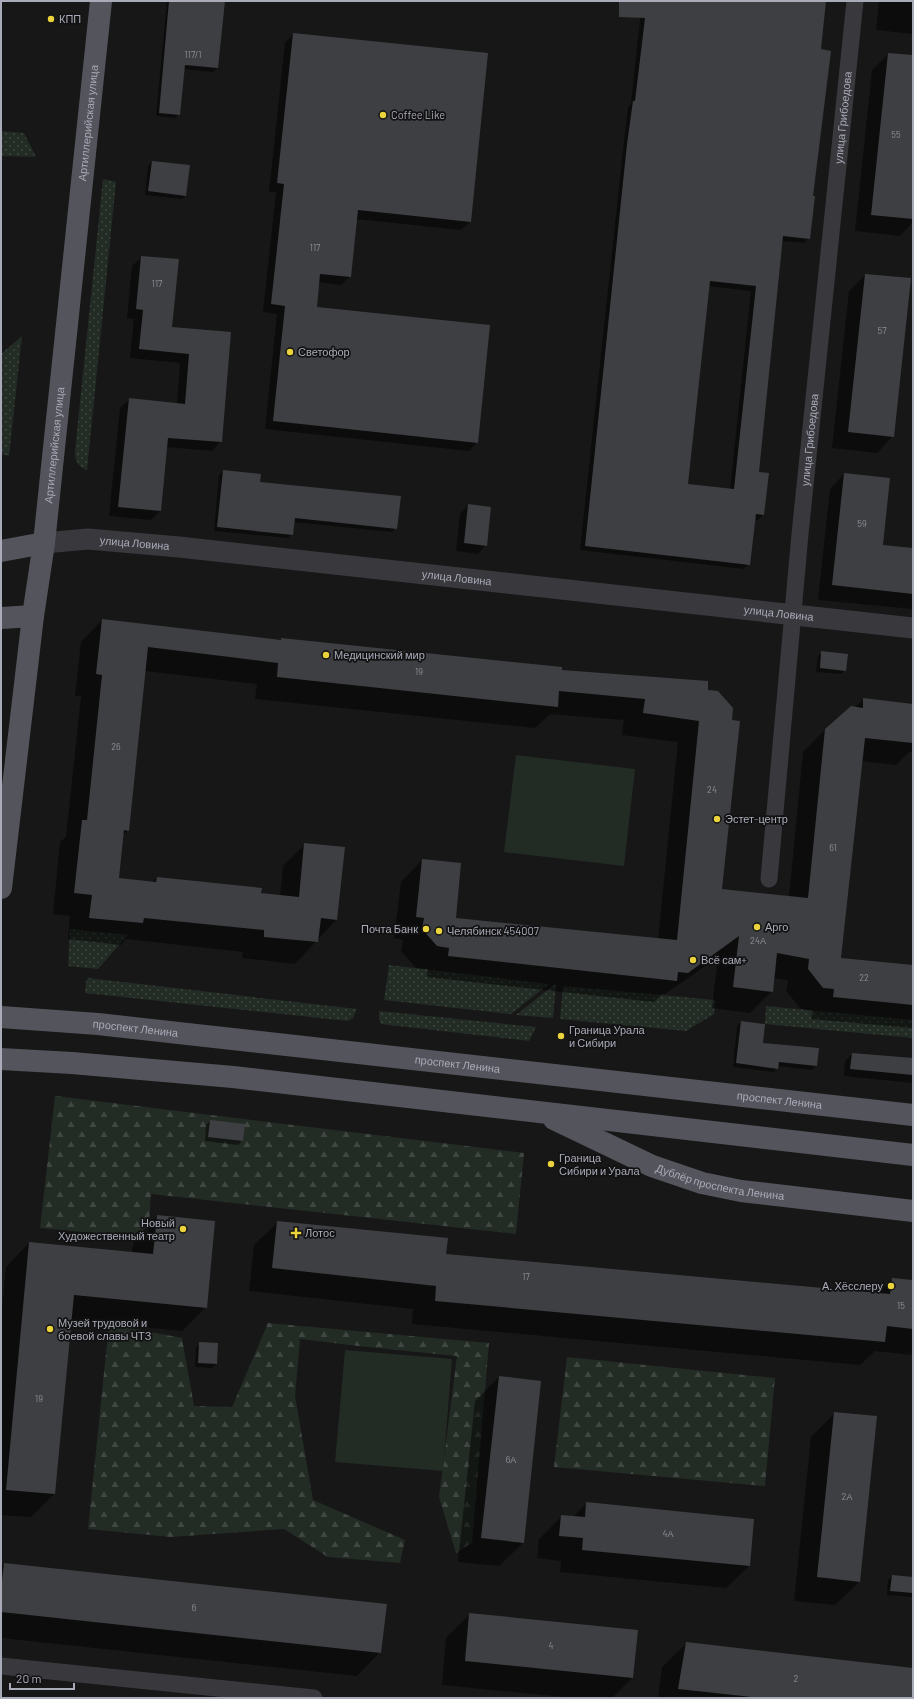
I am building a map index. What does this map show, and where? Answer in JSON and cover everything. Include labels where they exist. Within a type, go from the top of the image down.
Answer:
[{"type":"main road","name":"Артиллерийская улица","points":[[1,888],[33,616],[44,543],[101,1]]},
{"type":"main road","name":"улица Ловина","points":[[1,551],[44,543]]},
{"type":"main road","points":[[1,618],[33,616]]},
{"type":"main road","name":"проспект Ленина","points":[[1,1017],[98,1024],[913,1115]]},
{"type":"main road","points":[[1,1059],[72,1063],[233,1077],[913,1155]]},
{"type":"main road","name":"Дублёр проспекта Ленина","points":[[538,1112],[652,1166],[702,1183],[741,1192],[913,1211]]},
{"type":"street","name":"улица Грибоедова","points":[[769,879],[792,614],[855,1]]},
{"type":"street","name":"улица Ловина","points":[[44,543],[88,539],[171,547],[913,628]]},
{"type":"street","points":[[1,1666],[314,1698]]},
{"type":"green space","points":[[1,131],[24,133],[36,157],[1,156]]},
{"type":"green space","points":[[103,179],[116,182],[87,470],[77,463],[75,451]]},
{"type":"green space","points":[[22,336],[9,456],[1,454],[1,354]]},
{"type":"green space","points":[[516,755],[635,769],[624,866],[504,852]]},
{"type":"green space","points":[[70,929],[128,935],[98,969],[68,966]]},
{"type":"green space","points":[[389,965],[549,984],[511,1014],[384,1000]]},
{"type":"green space","points":[[88,978],[357,1009],[353,1018],[348,1021],[85,993]]},
{"type":"green space","points":[[555,984],[553,1018],[516,1015]]},
{"type":"green space","points":[[563,986],[715,1000],[714,1014],[686,1031],[560,1019]]},
{"type":"green space","points":[[766,1006],[913,1020],[913,1038],[765,1024]]},
{"type":"green space","points":[[379,1011],[536,1027],[529,1041],[381,1024],[379,1019]]},
{"type":"green space","points":[[55,1096],[524,1153],[516,1234],[151,1194],[148,1238],[40,1228]]},
{"type":"green space","points":[[268,1323],[489,1343],[472,1543],[456,1553],[439,1497],[457,1356],[300,1339],[295,1396],[313,1500],[405,1540],[400,1563],[328,1557],[284,1529],[171,1537],[88,1529],[109,1324],[182,1338],[194,1406],[232,1407]]},
{"type":"green space","points":[[345,1350],[452,1359],[443,1471],[335,1462]]},
{"type":"green space","points":[[567,1357],[775,1378],[765,1486],[554,1467]]},
{"type":"building","points":[[169,1],[225,1],[218,68],[185,65],[180,115],[159,113]]},
{"type":"building","points":[[619,1],[826,1],[821,49],[831,51],[813,196],[815,196],[810,239],[783,236],[759,472],[769,473],[764,515],[756,514],[750,565],[585,546],[627,144],[633,101],[635,101],[645,18],[619,17]],"holes":[[[710,281],[756,286],[734,489],[688,484]]]},
{"type":"building","points":[[293,33],[488,53],[471,222],[358,210],[351,277],[320,274],[317,307],[490,325],[478,443],[273,421],[285,306],[271,304],[284,184],[277,183]]},
{"type":"building","points":[[888,53],[913,55],[913,219],[871,215]]},
{"type":"building","points":[[152,161],[190,165],[186,196],[148,191]]},
{"type":"building","points":[[141,256],[179,259],[172,327],[231,332],[222,442],[168,438],[161,511],[118,507],[129,398],[185,404],[189,354],[139,349],[143,310],[136,309]]},
{"type":"building","points":[[865,274],[911,278],[894,437],[848,432]]},
{"type":"building","points":[[223,470],[261,474],[260,482],[401,496],[397,529],[295,518],[293,535],[217,527]]},
{"type":"building","points":[[844,473],[890,478],[883,545],[913,548],[913,594],[832,585]]},
{"type":"building","points":[[468,504],[491,507],[487,546],[464,543]]},
{"type":"building","points":[[102,619],[281,640],[281,638],[562,667],[562,670],[708,681],[708,690],[718,691],[733,708],[732,720],[740,721],[722,889],[808,898],[825,729],[851,706],[863,708],[863,698],[913,704],[913,743],[865,738],[841,958],[913,965],[913,1005],[833,997],[834,989],[823,988],[808,969],[809,959],[777,953],[773,992],[733,987],[739,936],[688,973],[678,972],[677,981],[448,956],[449,948],[437,946],[429,937],[422,929],[424,918],[416,917],[422,859],[461,863],[456,918],[677,940],[699,721],[643,713],[645,699],[559,691],[558,707],[277,677],[278,663],[148,647],[129,831],[124,830],[119,878],[156,882],[157,877],[262,888],[261,893],[299,897],[304,843],[345,847],[337,920],[321,918],[318,942],[264,937],[264,930],[144,918],[143,923],[89,918],[92,895],[74,893],[82,820],[87,820],[102,675],[96,674]]},
{"type":"building","points":[[821,651],[848,654],[846,671],[820,668]]},
{"type":"building","points":[[741,1021],[765,1024],[763,1043],[819,1048],[817,1066],[779,1062],[778,1069],[736,1063]]},
{"type":"building","points":[[852,1053],[913,1058],[913,1075],[850,1069]]},
{"type":"building","points":[[210,1120],[245,1124],[243,1141],[208,1137]]},
{"type":"building","points":[[157,1215],[215,1221],[207,1308],[74,1295],[55,1494],[6,1490],[29,1242],[153,1254]]},
{"type":"building","points":[[277,1221],[448,1238],[446,1254],[890,1294],[892,1278],[913,1280],[913,1329],[887,1326],[885,1342],[435,1301],[436,1286],[272,1268]]},
{"type":"building","points":[[199,1342],[218,1343],[217,1364],[198,1363]]},
{"type":"building","points":[[499,1376],[541,1381],[524,1543],[481,1538]]},
{"type":"building","points":[[834,1412],[877,1416],[860,1582],[817,1577]]},
{"type":"building","points":[[586,1502],[754,1519],[750,1566],[582,1550],[583,1538],[559,1536],[561,1515],[585,1517]]},
{"type":"building","points":[[4,1563],[387,1604],[381,1653],[1,1612],[1,1589]]},
{"type":"building","points":[[892,1575],[913,1577],[913,1593],[890,1591]]},
{"type":"building","points":[[469,1613],[638,1630],[633,1678],[465,1661]]},
{"type":"building","points":[[686,1642],[913,1668],[913,1698],[761,1698],[678,1689]]},
{"type":"place","name":"КПП","points":[[51,19]]},
{"type":"place","name":"Coffee Like","points":[[383,115]]},
{"type":"place","name":"Светофор","points":[[290,352]]},
{"type":"place","name":"Медицинский мир","points":[[326,655]]},
{"type":"place","name":"Эстет-центр","points":[[717,819]]},
{"type":"place","name":"Арго","points":[[757,927]]},
{"type":"place","name":"Почта Банк","points":[[426,929]]},
{"type":"place","name":"Челябинск 454007","points":[[439,931]]},
{"type":"place","name":"Всё сам+","points":[[693,960]]},
{"type":"place","name":"Граница Урала и Сибири","points":[[561,1036]]},
{"type":"place","name":"Граница Сибири и Урала","points":[[551,1164]]},
{"type":"place","name":"Новый Художественный театр","points":[[183,1229]]},
{"type":"place","name":"Лотос","points":[[296,1233]]},
{"type":"place","name":"А. Хёсслеру","points":[[891,1286]]},
{"type":"place","name":"Музей трудовой и боевой славы ЧТЗ","points":[[50,1329]]}]
